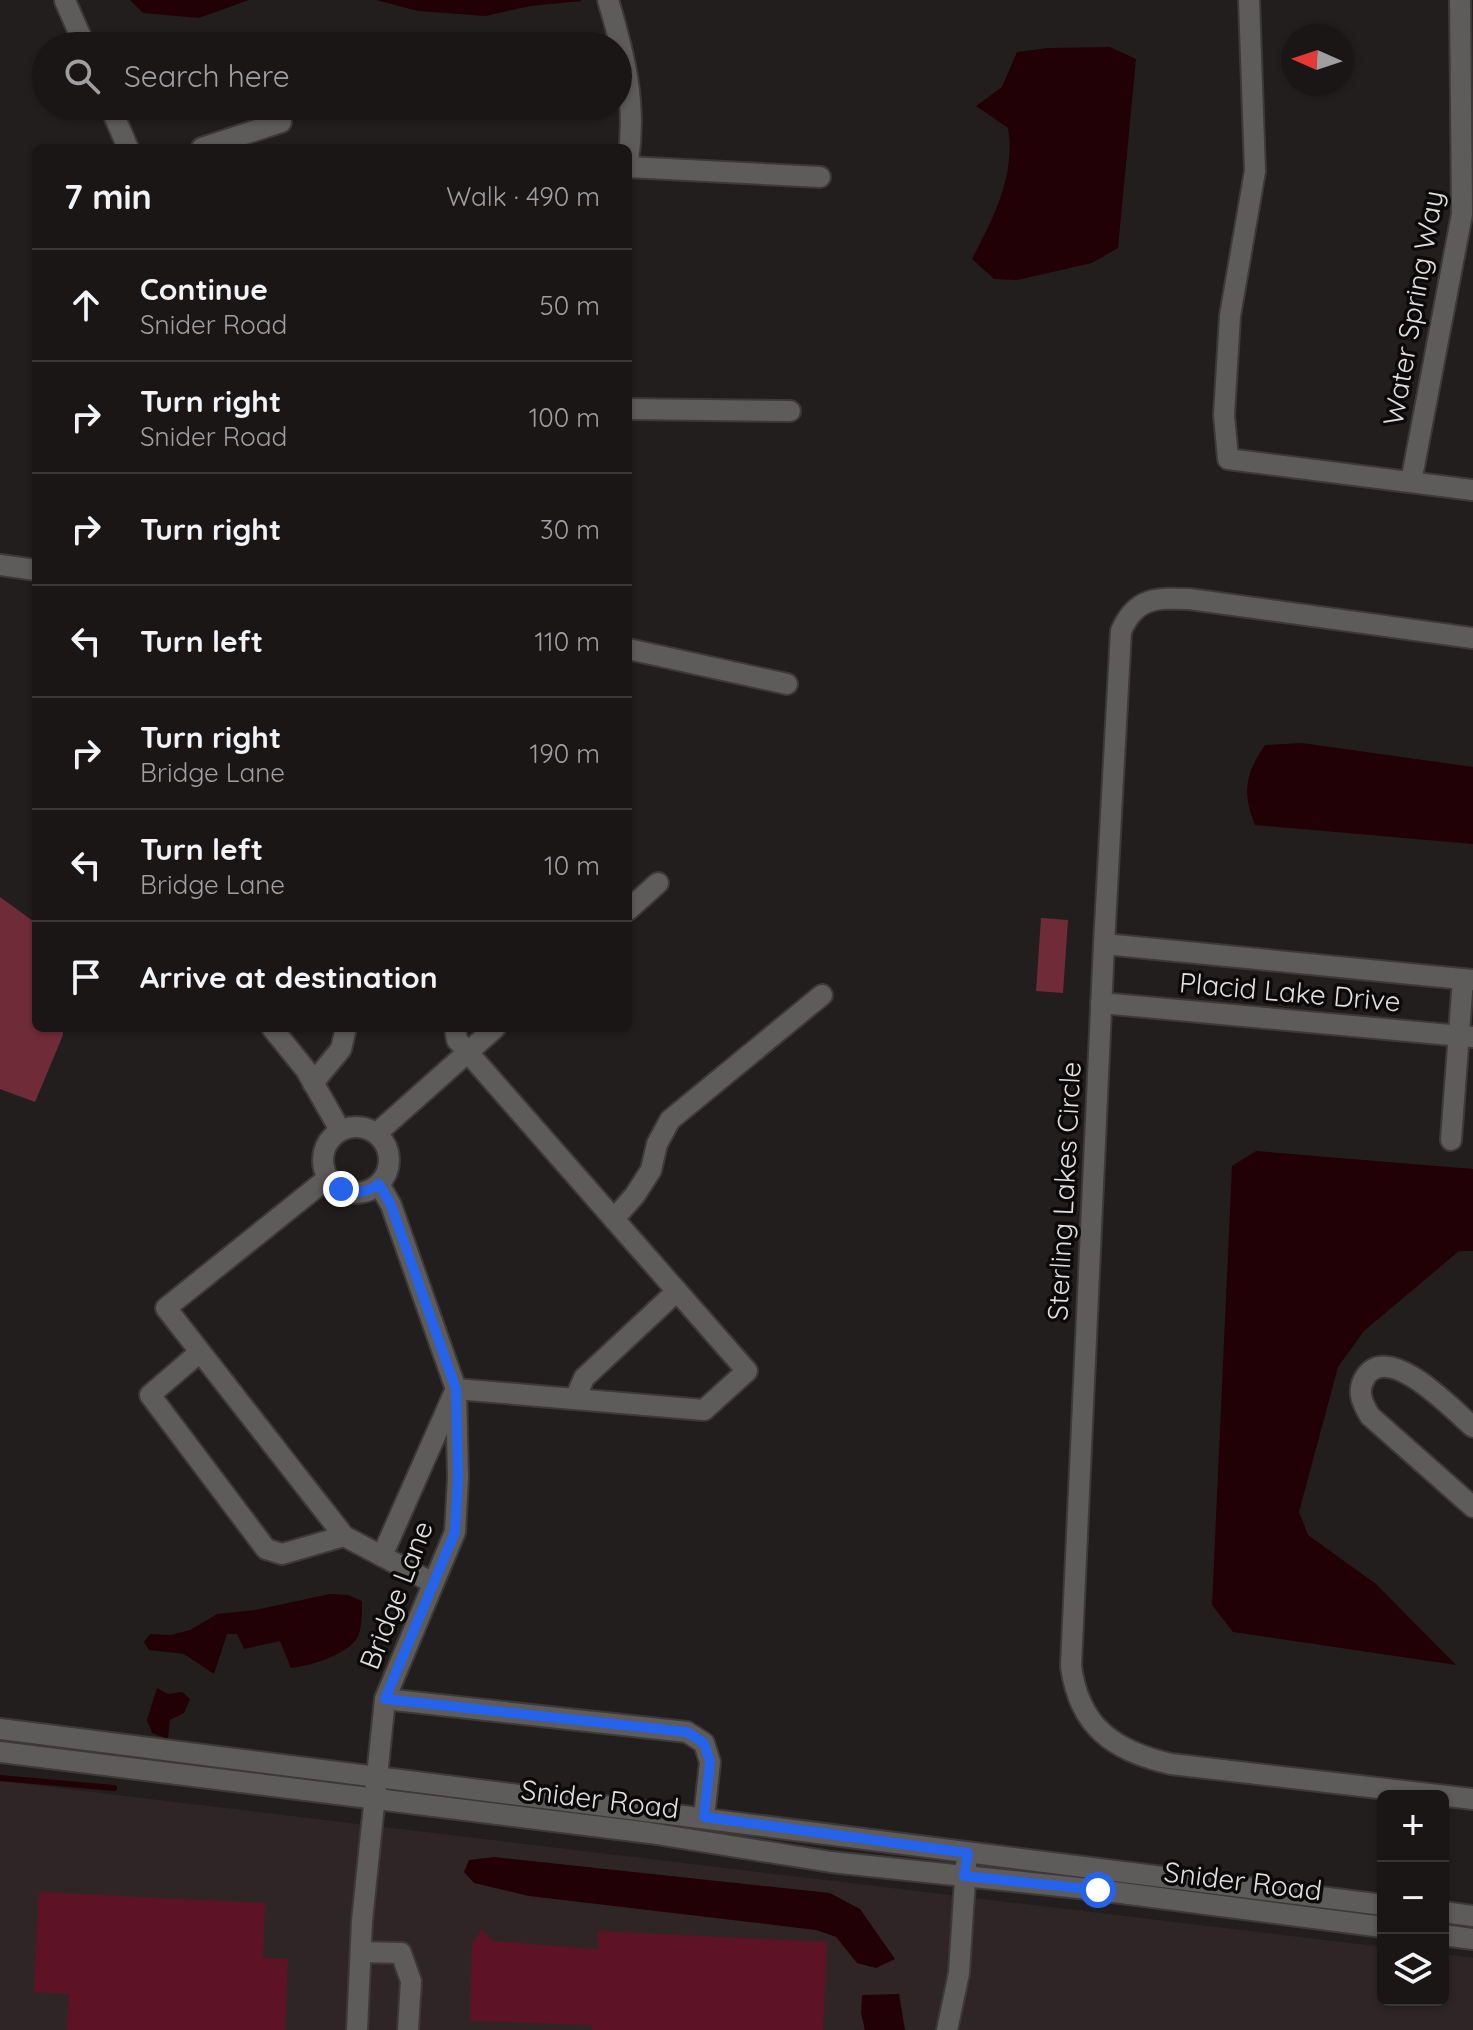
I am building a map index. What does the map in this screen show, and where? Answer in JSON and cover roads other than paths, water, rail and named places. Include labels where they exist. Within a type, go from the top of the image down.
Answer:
[{"type":"street","points":[[608,0],[617,32]]},
{"type":"street","points":[[1249,0],[1255,171],[1230,316],[1224,415],[1228,459],[1473,490]]},
{"type":"street","name":"Water Spring Way","points":[[1411,482],[1462,214],[1460,0]]},
{"type":"street","points":[[65,1],[79,32]]},
{"type":"street","points":[[116,120],[126,144]]},
{"type":"street","points":[[629,144],[632,120]]},
{"type":"street","points":[[214,144],[281,122]]},
{"type":"street","points":[[632,167],[820,177]]},
{"type":"street","points":[[632,409],[790,411]]},
{"type":"street","points":[[0,565],[32,569]]},
{"type":"street","name":"Sterling Lakes Circle","points":[[1473,638],[1189,599],[1148,601],[1127,618],[1119,645],[1071,1666],[1081,1706],[1097,1729],[1107,1738],[1144,1758],[1171,1764],[1473,1799]]},
{"type":"street","points":[[632,650],[787,684]]},
{"type":"street","points":[[632,906],[658,883]]},
{"type":"street","name":"Placid Lake Drive","points":[[1104,944],[1468,980]]},
{"type":"street","points":[[1451,1140],[1466,1036],[1468,980]]},
{"type":"street","points":[[614,1219],[651,1170],[657,1144],[670,1120],[822,995]]},
{"type":"street","name":"Placid Lake Drive","points":[[1101,1003],[1466,1036]]},
{"type":"street","points":[[275,1032],[313,1083],[340,1130]]},
{"type":"street","points":[[313,1083],[341,1049],[345,1032]]},
{"type":"street","points":[[382,1556],[456,1389],[704,1410],[747,1371],[457,1040],[456,1032]]},
{"type":"street","points":[[377,1133],[490,1032]]},
{"type":"street","points":[[357,1126],[377,1133],[390,1157],[386,1175],[370,1191],[352,1193],[341,1189],[328,1178],[323,1164],[323,1155],[331,1138],[340,1130],[357,1126]]},
{"type":"street","points":[[328,1178],[166,1308],[344,1536],[433,1583]]},
{"type":"street","name":"Bridge Lane","points":[[357,2030],[373,1799],[385,1699],[455,1532],[458,1478],[456,1389],[391,1205],[379,1184]]},
{"type":"street","points":[[575,1399],[584,1378],[677,1291]]},
{"type":"street","points":[[200,1352],[150,1395],[266,1549],[282,1554],[344,1536]]},
{"type":"street","points":[[1473,1427],[1411,1375],[1398,1368],[1382,1366],[1368,1373],[1361,1387],[1362,1403],[1370,1416],[1473,1507]]},
{"type":"street","points":[[385,1699],[687,1732],[704,1743],[710,1762],[704,1817]]},
{"type":"street","name":"Snider Road","points":[[0,1729],[1377,1904]]},
{"type":"street","name":"Snider Road","points":[[0,1752],[650,1833],[831,1862],[1377,1926]]},
{"type":"street","points":[[947,2030],[959,1973],[968,1853]]},
{"type":"street","points":[[1449,1913],[1473,1916]]},
{"type":"street","points":[[1449,1936],[1473,1939]]},
{"type":"street","points":[[361,1952],[401,1953],[411,1981],[408,2030]]},
{"type":"waterway","points":[[0,1778],[114,1788]]}]
